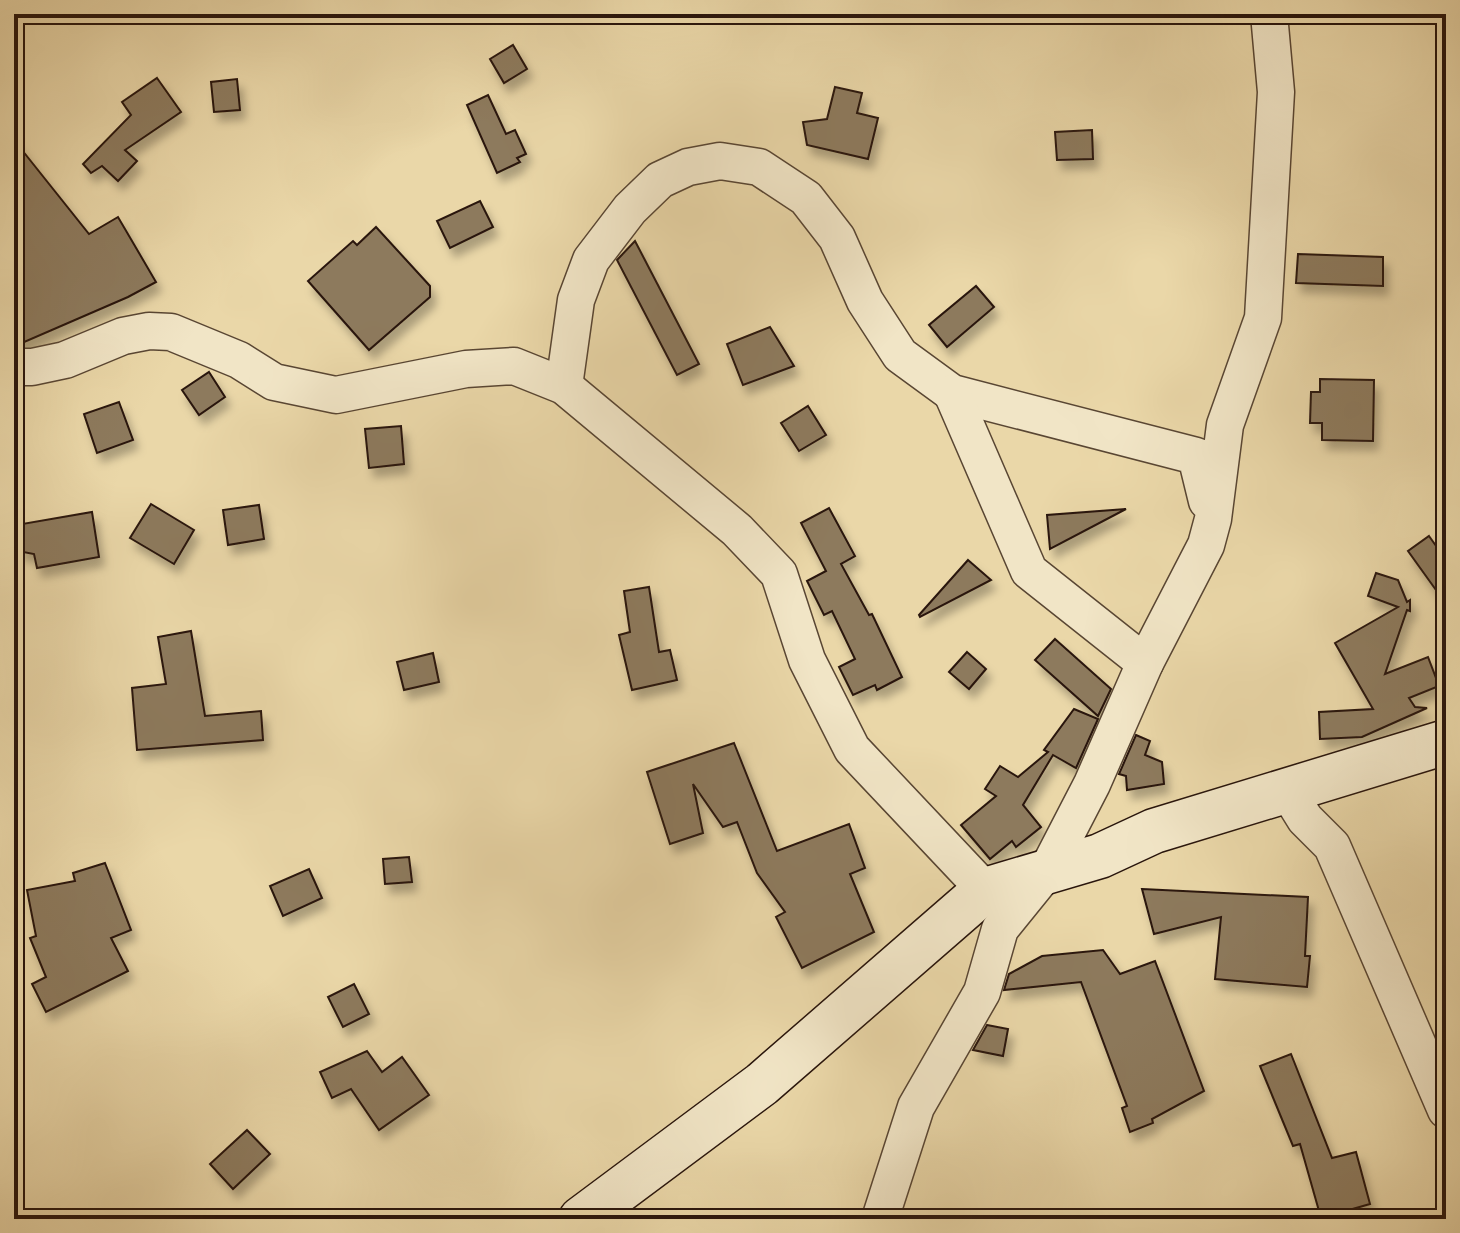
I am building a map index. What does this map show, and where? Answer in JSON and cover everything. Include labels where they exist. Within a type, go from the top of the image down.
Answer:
[{"type":"main road","points":[[581,1219],[762,1084],[985,890],[1100,856],[1154,831],[1446,742]]},
{"type":"street","points":[[880,1219],[916,1107],[982,992],[1000,929],[1047,871],[1092,784],[1145,663],[1206,545],[1213,519],[1225,425],[1263,318],[1276,92],[1269,14]]},
{"type":"street","points":[[564,386],[576,300],[591,260],[630,209],[660,180],[688,167],[720,161],[759,167],[806,198],[837,238],[865,301],[900,355],[952,393],[1196,456],[1213,519]]},
{"type":"street","points":[[14,367],[32,367],[65,360],[123,336],[149,331],[171,332],[239,360],[274,382],[336,395],[466,369],[514,366],[564,386],[737,530],[779,574],[807,660],[852,749],[985,890]]},
{"type":"street","points":[[952,393],[1029,571],[1145,663]]},
{"type":"street","points":[[1287,790],[1305,819],[1332,846],[1446,1110]]},
{"type":"building","points":[[513,45],[527,69],[504,83],[490,59]]},
{"type":"building","points":[[157,78],[181,112],[125,150],[137,161],[118,181],[102,166],[91,173],[83,164],[131,115],[122,102]]},
{"type":"building","points":[[237,79],[240,110],[214,112],[211,82]]},
{"type":"building","points":[[835,87],[862,93],[857,113],[878,118],[868,159],[807,145],[803,122],[827,119]]},
{"type":"building","points":[[488,95],[506,134],[515,130],[526,154],[517,158],[520,162],[497,173],[467,105]]},
{"type":"building","points":[[1092,130],[1093,159],[1057,160],[1055,132]]},
{"type":"building","points":[[14,140],[89,234],[118,217],[156,282],[15,346]]},
{"type":"building","points":[[480,201],[493,227],[450,248],[437,221]]},
{"type":"building","points":[[376,227],[430,286],[430,297],[369,350],[308,281],[353,241],[357,245]]},
{"type":"building","points":[[635,241],[699,364],[677,375],[617,260]]},
{"type":"building","points":[[1298,254],[1383,257],[1383,286],[1296,283]]},
{"type":"building","points":[[976,286],[994,307],[947,347],[929,325]]},
{"type":"building","points":[[770,327],[794,366],[743,385],[727,344]]},
{"type":"building","points":[[209,372],[225,397],[199,415],[182,390]]},
{"type":"building","points":[[1320,379],[1374,380],[1373,441],[1322,440],[1322,423],[1310,423],[1311,392],[1320,392]]},
{"type":"building","points":[[119,402],[133,440],[97,453],[84,414]]},
{"type":"building","points":[[808,406],[826,435],[799,451],[781,423]]},
{"type":"building","points":[[401,426],[404,464],[369,468],[365,429]]},
{"type":"building","points":[[151,504],[194,530],[174,564],[130,538]]},
{"type":"building","points":[[259,505],[264,539],[228,545],[223,510]]},
{"type":"building","points":[[829,508],[855,556],[841,564],[869,615],[872,614],[902,677],[877,690],[875,685],[853,695],[839,667],[855,659],[832,611],[824,615],[807,581],[826,571],[801,523]]},
{"type":"building","points":[[1126,509],[1050,549],[1047,515]]},
{"type":"building","points":[[92,512],[99,557],[37,568],[34,554],[18,551],[22,524]]},
{"type":"building","points":[[1429,536],[1446,560],[1446,604],[1408,551]]},
{"type":"building","points":[[968,560],[991,580],[920,617],[919,615]]},
{"type":"building","points":[[1376,573],[1398,580],[1407,602],[1410,600],[1410,611],[1407,610],[1385,674],[1428,657],[1439,686],[1409,698],[1415,707],[1427,708],[1362,737],[1320,739],[1319,712],[1373,709],[1335,643],[1398,607],[1368,596]]},
{"type":"building","points":[[649,587],[659,652],[670,650],[677,680],[632,690],[619,635],[630,632],[624,591]]},
{"type":"building","points":[[191,631],[205,716],[261,711],[263,740],[137,750],[132,688],[166,684],[158,637]]},
{"type":"building","points":[[1055,639],[1111,689],[1098,716],[1035,660]]},
{"type":"building","points":[[967,652],[986,669],[969,689],[949,672]]},
{"type":"building","points":[[433,653],[439,682],[404,690],[397,662]]},
{"type":"building","points":[[1074,709],[1098,719],[1076,768],[1053,755],[1023,805],[1041,827],[1016,847],[1012,841],[990,859],[961,825],[996,796],[985,789],[1000,766],[1018,777],[1048,752],[1044,750]]},
{"type":"building","points":[[1136,735],[1150,741],[1145,755],[1162,762],[1164,784],[1127,790],[1126,776],[1119,774]]},
{"type":"building","points":[[734,743],[777,851],[849,824],[865,868],[850,874],[874,932],[802,968],[776,917],[785,912],[757,873],[737,822],[723,827],[693,784],[703,833],[670,844],[647,772]]},
{"type":"building","points":[[409,857],[412,882],[385,884],[383,859]]},
{"type":"building","points":[[105,863],[131,930],[111,938],[128,971],[46,1012],[32,984],[46,977],[30,938],[36,936],[27,890],[75,881],[73,873]]},
{"type":"building","points":[[309,869],[322,898],[283,916],[270,886]]},
{"type":"building","points":[[1142,889],[1308,897],[1305,956],[1310,956],[1307,987],[1215,979],[1221,917],[1154,934]]},
{"type":"building","points":[[1103,950],[1120,974],[1155,961],[1204,1091],[1152,1119],[1153,1123],[1130,1132],[1122,1108],[1127,1106],[1081,982],[1004,990],[1009,974],[1042,956]]},
{"type":"building","points":[[354,984],[369,1014],[343,1027],[328,997]]},
{"type":"building","points":[[987,1025],[1008,1029],[1003,1056],[973,1050]]},
{"type":"building","points":[[367,1051],[382,1072],[402,1057],[429,1095],[379,1130],[351,1089],[332,1098],[320,1072]]},
{"type":"building","points":[[1291,1054],[1332,1158],[1356,1152],[1370,1204],[1321,1218],[1300,1144],[1293,1146],[1260,1066]]},
{"type":"building","points":[[247,1130],[270,1154],[233,1189],[210,1164]]}]
